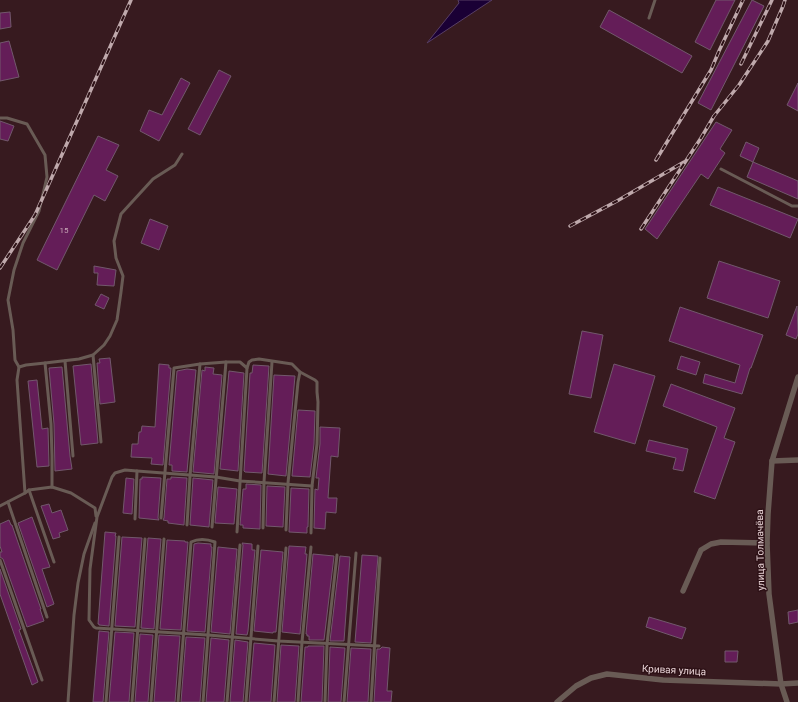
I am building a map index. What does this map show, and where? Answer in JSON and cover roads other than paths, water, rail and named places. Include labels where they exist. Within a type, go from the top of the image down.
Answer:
[{"type":"street","name":"улица Толмачёва","points":[[787,702],[781,684],[769,594],[767,543],[772,461],[798,377]]},
{"type":"street","points":[[772,461],[798,460]]},
{"type":"street","points":[[683,591],[701,550],[711,544],[721,542],[767,543]]},
{"type":"street","name":"Кривая улица","points":[[557,702],[576,686],[591,678],[607,674],[663,680],[781,684],[798,683]]},
{"type":"lane","points":[[649,18],[655,0]]},
{"type":"lane","points":[[0,118],[7,118],[27,124],[45,155],[47,176],[39,211],[23,243],[14,270],[8,300],[13,330],[15,360],[19,367],[17,380],[25,493]]},
{"type":"lane","points":[[19,367],[79,359],[93,355],[104,345],[117,320],[122,276],[116,258],[114,241],[121,214],[153,179],[175,165],[182,154]]},
{"type":"lane","points":[[721,169],[792,206],[798,206]]},
{"type":"lane","points":[[93,355],[101,442]]},
{"type":"lane","points":[[237,532],[247,368],[249,362],[259,359],[292,364],[300,372],[317,382],[317,444],[312,486],[311,533]]},
{"type":"lane","points":[[65,361],[73,456]]},
{"type":"lane","points":[[212,527],[226,362]]},
{"type":"lane","points":[[161,518],[174,368],[200,364],[240,362],[247,368]]},
{"type":"lane","points":[[263,528],[264,482],[272,362]]},
{"type":"lane","points":[[46,363],[51,424],[52,487]]},
{"type":"lane","points":[[187,525],[200,364]]},
{"type":"lane","points":[[286,530],[288,483],[300,372]]},
{"type":"lane","points":[[68,702],[74,615],[78,583],[87,544],[115,472],[125,470],[312,486]]},
{"type":"lane","points":[[135,519],[137,471]]},
{"type":"lane","points":[[0,506],[29,490],[52,487],[71,493],[95,508],[97,517],[90,569],[89,620],[91,625],[96,628],[327,644],[377,645]]},
{"type":"lane","points":[[29,490],[54,562]]},
{"type":"lane","points":[[8,502],[47,617]]},
{"type":"lane","points":[[106,702],[119,537]]},
{"type":"lane","points":[[132,702],[145,539]]},
{"type":"lane","points":[[152,702],[164,539]]},
{"type":"lane","points":[[178,702],[191,542],[204,539],[215,542],[203,702]]},
{"type":"lane","points":[[228,702],[240,545]]},
{"type":"lane","points":[[246,702],[258,546]]},
{"type":"lane","points":[[298,702],[311,547]]},
{"type":"lane","points":[[274,702],[286,548]]},
{"type":"lane","points":[[344,702],[356,553]]},
{"type":"lane","points":[[325,702],[327,644],[337,554]]},
{"type":"lane","points":[[371,702],[377,645],[380,558]]},
{"type":"lane","points":[[0,560],[42,680]]},
{"type":"railway","points":[[0,268],[35,215],[131,0]]},
{"type":"railway","points":[[656,160],[711,70],[743,0]]},
{"type":"railway","points":[[741,64],[772,0]]},
{"type":"railway","points":[[641,229],[714,116],[739,85],[768,41],[785,0]]},
{"type":"railway","points":[[570,226],[617,201],[684,162]]}]
